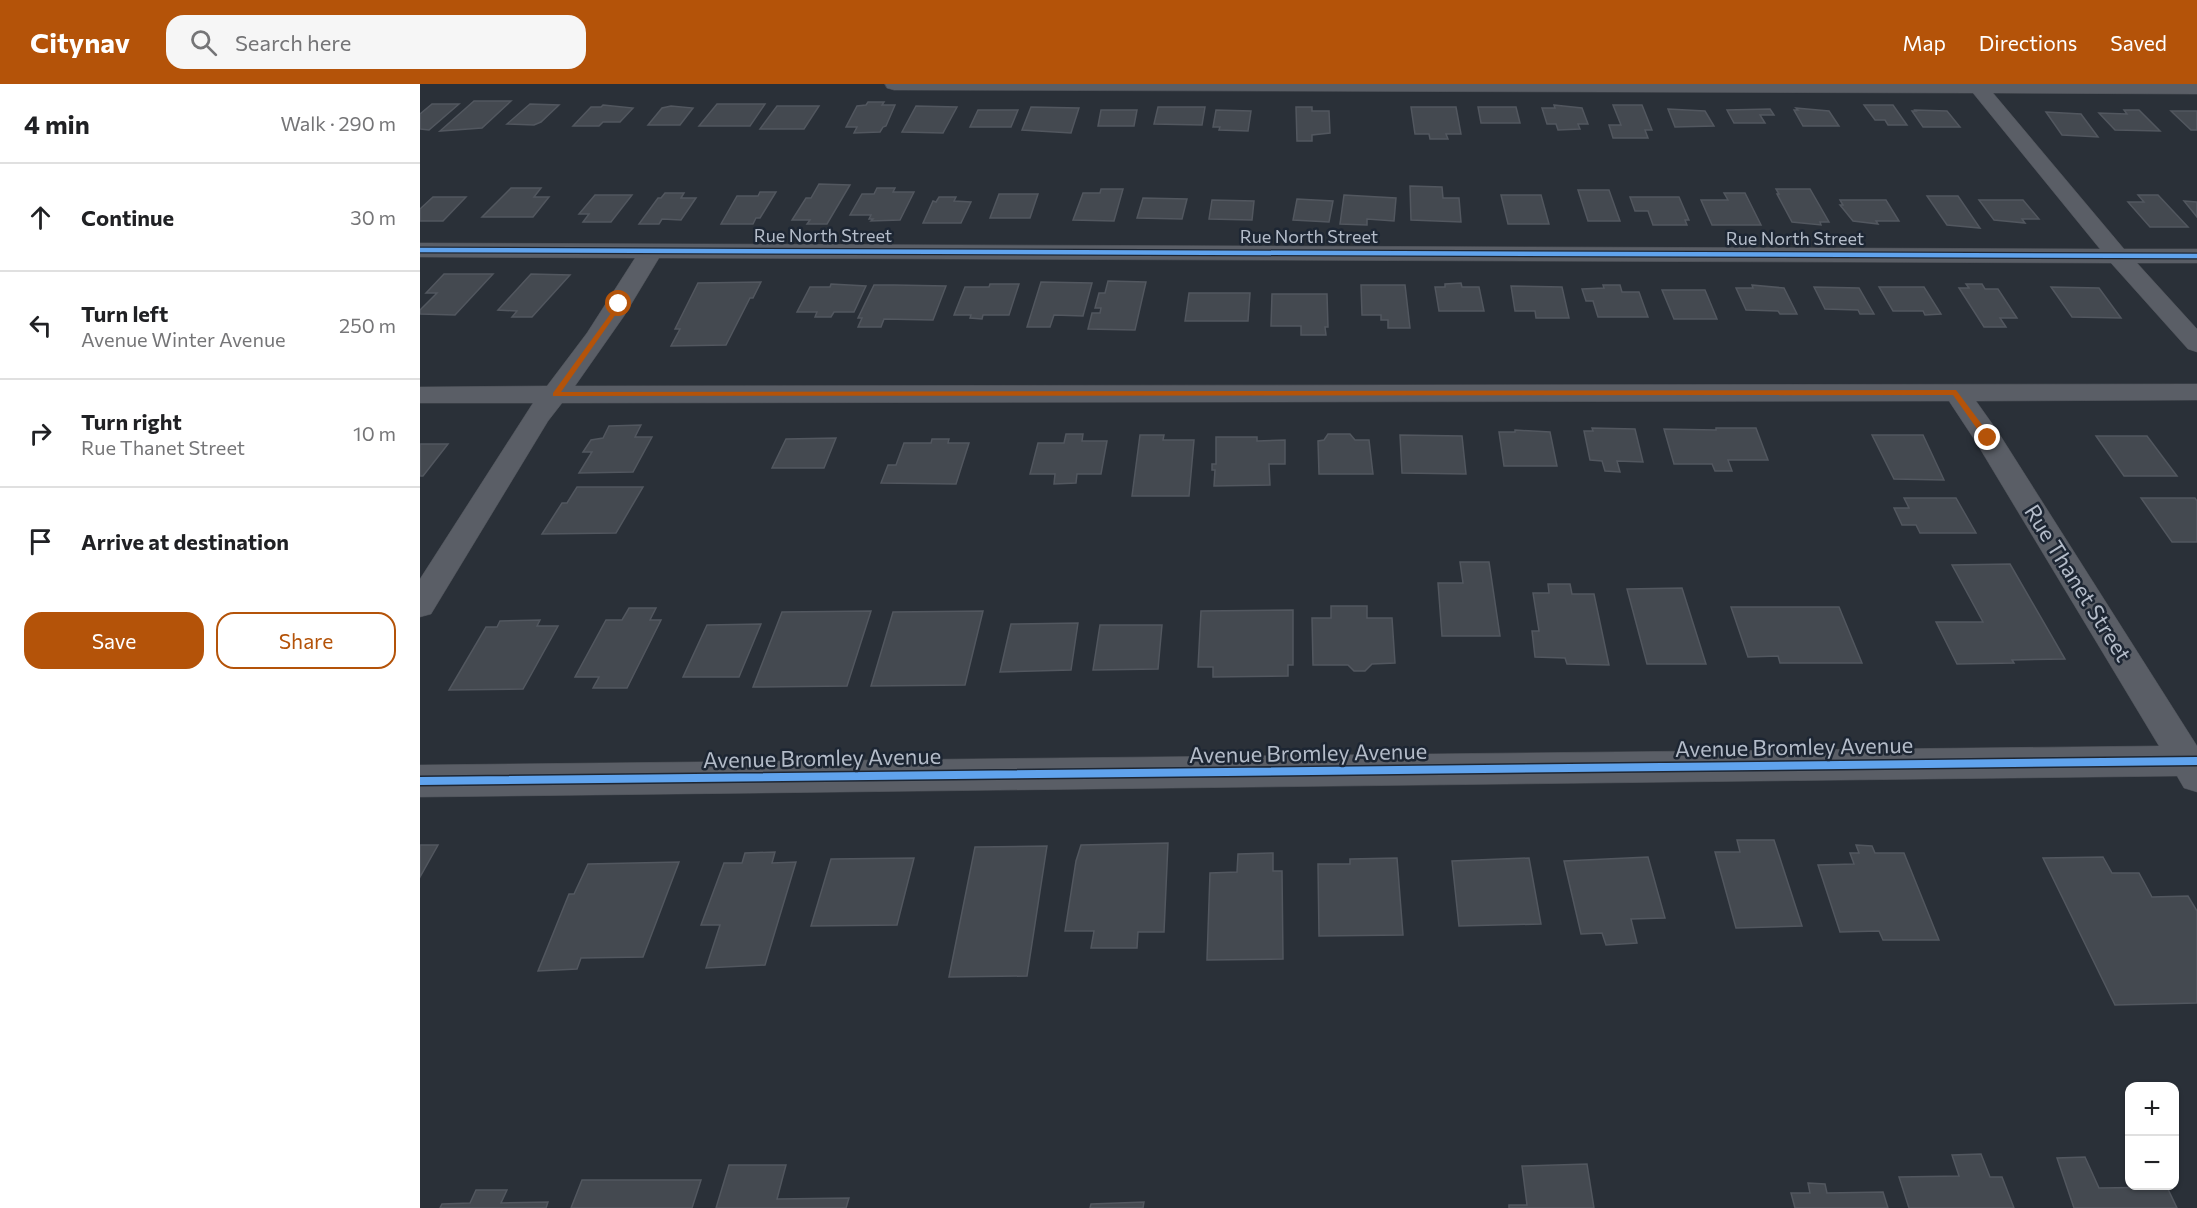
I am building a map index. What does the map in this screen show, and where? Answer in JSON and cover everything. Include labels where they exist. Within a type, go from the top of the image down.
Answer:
[{"type":"street","points":[[894,84],[1976,85],[2197,88]]},
{"type":"street","points":[[1976,85],[2054,175],[2116,255],[2197,344]]},
{"type":"street","name":"Rue North Street","points":[[420,250],[2197,256]]},
{"type":"street","points":[[420,605],[537,416],[556,395],[619,304],[651,251]]},
{"type":"street","name":"Rue Thanet Street","points":[[1956,392],[1988,438],[2194,766]]},
{"type":"street","points":[[420,395],[2197,392]]},
{"type":"street","name":"Avenue Bromley Avenue","points":[[420,780],[2194,766]]},
{"type":"building","points":[[474,101],[511,101],[482,128],[440,131]]},
{"type":"building","points":[[868,102],[895,105],[886,126],[880,132],[854,133],[857,127],[846,127],[857,106],[866,105]]},
{"type":"building","points":[[432,104],[459,104],[429,130],[420,129],[420,114]]},
{"type":"building","points":[[530,104],[559,105],[541,122],[534,125],[507,124]]},
{"type":"building","points":[[717,104],[765,104],[750,126],[699,126]]},
{"type":"building","points":[[603,105],[633,108],[620,122],[603,122],[599,126],[573,126],[591,107]]},
{"type":"building","points":[[1554,105],[1582,108],[1588,124],[1578,124],[1580,129],[1558,130],[1556,124],[1547,124],[1542,108],[1555,108]]},
{"type":"building","points":[[1613,105],[1642,105],[1652,130],[1645,130],[1648,138],[1613,138],[1609,125],[1621,125]]},
{"type":"building","points":[[1864,105],[1893,105],[1907,125],[1888,125],[1885,120],[1875,120]]},
{"type":"building","points":[[671,106],[693,108],[680,125],[648,125],[662,108]]},
{"type":"building","points":[[777,106],[819,106],[804,129],[760,129]]},
{"type":"building","points":[[916,106],[957,107],[943,133],[902,132]]},
{"type":"building","points":[[1031,107],[1079,108],[1071,133],[1022,130]]},
{"type":"building","points":[[1158,107],[1205,107],[1202,125],[1154,124]]},
{"type":"building","points":[[1296,107],[1312,107],[1312,111],[1329,111],[1330,133],[1312,135],[1312,141],[1297,141]]},
{"type":"building","points":[[1411,107],[1456,107],[1461,134],[1446,134],[1448,139],[1430,139],[1429,134],[1415,134]]},
{"type":"building","points":[[1478,107],[1516,107],[1520,123],[1481,123]]},
{"type":"building","points":[[1796,108],[1829,111],[1839,126],[1803,126],[1794,110],[1798,110]]},
{"type":"building","points":[[1668,109],[1705,111],[1714,126],[1675,127]]},
{"type":"building","points":[[1770,109],[1774,115],[1760,115],[1765,123],[1734,123],[1727,110]]},
{"type":"building","points":[[978,110],[1018,110],[1011,127],[970,127]]},
{"type":"building","points":[[1101,110],[1137,110],[1134,126],[1098,126]]},
{"type":"building","points":[[1216,110],[1251,111],[1248,131],[1219,130],[1220,127],[1213,127]]},
{"type":"building","points":[[2124,110],[2139,110],[2160,131],[2115,130],[2099,113],[2127,114]]},
{"type":"building","points":[[1912,111],[1947,111],[1960,127],[1923,127]]},
{"type":"building","points":[[2171,111],[2197,111],[2197,130],[2191,130]]},
{"type":"building","points":[[2046,112],[2081,114],[2098,137],[2062,135]]},
{"type":"building","points":[[819,184],[850,185],[827,224],[807,224],[810,220],[792,220],[806,198],[811,198]]},
{"type":"building","points":[[1410,186],[1442,187],[1443,198],[1459,198],[1461,222],[1411,220]]},
{"type":"building","points":[[511,188],[541,188],[534,197],[549,197],[533,217],[482,217]]},
{"type":"building","points":[[877,188],[895,188],[893,192],[914,192],[900,220],[871,221],[873,219],[869,219],[871,215],[850,215],[862,194],[874,194]]},
{"type":"building","points":[[1101,189],[1123,189],[1114,221],[1073,220],[1083,193],[1100,193]]},
{"type":"building","points":[[1776,189],[1810,189],[1829,222],[1820,222],[1821,225],[1792,222]]},
{"type":"building","points":[[1578,190],[1609,190],[1620,221],[1588,221]]},
{"type":"building","points":[[760,192],[776,192],[760,218],[756,218],[753,224],[721,224],[737,196],[758,196]]},
{"type":"building","points":[[665,193],[684,193],[681,198],[696,198],[681,220],[662,219],[659,224],[639,224],[658,198]]},
{"type":"building","points":[[1724,193],[1745,193],[1761,225],[1712,225],[1701,200],[1728,200]]},
{"type":"building","points":[[999,194],[1038,194],[1030,218],[990,218]]},
{"type":"building","points":[[595,195],[632,195],[611,222],[583,222],[589,214],[579,214]]},
{"type":"building","points":[[1344,195],[1396,198],[1394,221],[1367,219],[1367,225],[1340,224]]},
{"type":"building","points":[[1501,195],[1541,195],[1549,224],[1508,224]]},
{"type":"building","points":[[2138,195],[2158,195],[2188,227],[2150,227],[2128,202],[2144,202]]},
{"type":"building","points":[[1927,196],[1958,196],[1980,228],[1947,225]]},
{"type":"building","points":[[433,197],[466,197],[443,221],[420,221],[420,209]]},
{"type":"building","points":[[939,197],[956,197],[954,201],[971,202],[961,223],[923,223],[933,201],[936,202]]},
{"type":"building","points":[[1630,197],[1679,197],[1689,220],[1685,220],[1687,225],[1653,225],[1648,211],[1635,211]]},
{"type":"building","points":[[1143,198],[1187,199],[1182,219],[1137,218]]},
{"type":"building","points":[[1297,199],[1333,201],[1329,222],[1293,220]]},
{"type":"building","points":[[1212,200],[1254,201],[1252,220],[1209,219]]},
{"type":"building","points":[[1840,200],[1886,200],[1899,221],[1876,221],[1878,224],[1853,221],[1840,205],[1843,205]]},
{"type":"building","points":[[1979,200],[2023,200],[2039,219],[2022,219],[2025,223],[1994,220]]},
{"type":"building","points":[[2184,201],[2197,202],[2197,217]]},
{"type":"building","points":[[444,274],[493,274],[455,315],[420,314],[420,310],[437,293],[426,293]]},
{"type":"building","points":[[531,274],[570,275],[532,317],[512,317],[517,311],[498,310]]},
{"type":"building","points":[[1108,281],[1146,282],[1135,330],[1088,329],[1092,313],[1100,313],[1101,308],[1095,308],[1099,293],[1105,293]]},
{"type":"building","points":[[761,282],[753,298],[750,298],[726,345],[671,346],[680,329],[675,329],[698,283]]},
{"type":"building","points":[[1041,282],[1092,283],[1083,316],[1054,315],[1050,327],[1027,327]]},
{"type":"building","points":[[1461,283],[1462,287],[1479,287],[1484,311],[1439,311],[1435,287]]},
{"type":"building","points":[[831,284],[866,286],[854,312],[834,312],[831,317],[815,317],[817,312],[797,312],[810,287],[830,287]]},
{"type":"building","points":[[990,284],[1019,284],[1009,315],[983,315],[982,319],[970,318],[971,315],[954,315],[965,287],[989,287]]},
{"type":"building","points":[[1966,284],[1982,284],[1985,289],[1998,289],[2017,318],[2000,318],[2006,327],[1984,327],[1959,288],[1969,288]]},
{"type":"building","points":[[874,285],[946,286],[933,320],[884,319],[881,327],[858,327],[862,318],[858,318]]},
{"type":"building","points":[[1361,285],[1405,285],[1410,328],[1388,328],[1388,320],[1381,320],[1381,315],[1362,315]]},
{"type":"building","points":[[1603,285],[1620,285],[1622,292],[1639,292],[1648,317],[1598,317],[1593,301],[1586,301],[1582,289],[1604,288]]},
{"type":"building","points":[[1752,285],[1784,288],[1797,314],[1746,310],[1736,288],[1753,288]]},
{"type":"building","points":[[1511,286],[1562,287],[1569,318],[1536,318],[1535,311],[1515,311]]},
{"type":"building","points":[[1814,287],[1859,288],[1874,314],[1860,314],[1858,310],[1825,309]]},
{"type":"building","points":[[1879,287],[1924,287],[1941,314],[1925,315],[1923,311],[1893,311]]},
{"type":"building","points":[[2051,287],[2099,288],[2121,318],[2072,317]]},
{"type":"building","points":[[1662,290],[1705,290],[1717,319],[1674,319]]},
{"type":"building","points":[[1189,293],[1250,293],[1248,321],[1185,321]]},
{"type":"building","points":[[1272,294],[1327,294],[1328,327],[1325,327],[1326,335],[1301,335],[1301,326],[1271,326]]},
{"type":"building","points":[[641,425],[635,437],[652,437],[633,472],[579,473],[592,452],[583,452],[591,440],[603,438],[609,426]]},
{"type":"building","points":[[1592,428],[1635,429],[1643,462],[1617,461],[1620,472],[1605,471],[1602,461],[1590,460],[1584,431],[1593,431]]},
{"type":"building","points":[[1716,428],[1756,428],[1768,460],[1728,460],[1732,471],[1715,471],[1712,464],[1674,464],[1664,429],[1716,430]]},
{"type":"building","points":[[1515,430],[1550,432],[1557,466],[1504,466],[1499,432],[1515,432]]},
{"type":"building","points":[[1066,434],[1083,434],[1082,441],[1107,441],[1101,474],[1077,474],[1076,483],[1054,484],[1055,474],[1030,474],[1038,443],[1064,443]]},
{"type":"building","points":[[1328,434],[1350,434],[1355,440],[1369,440],[1373,474],[1319,474],[1318,441],[1324,440]]},
{"type":"building","points":[[1140,435],[1164,435],[1163,440],[1194,440],[1189,496],[1132,496]]},
{"type":"building","points":[[1400,435],[1462,436],[1466,474],[1402,473]]},
{"type":"building","points":[[1872,435],[1923,435],[1944,480],[1894,479]]},
{"type":"building","points":[[2096,436],[2147,436],[2177,476],[2124,476]]},
{"type":"building","points":[[1216,437],[1257,437],[1257,441],[1285,440],[1285,464],[1269,464],[1270,485],[1214,486],[1215,470],[1212,470],[1212,464],[1216,464]]},
{"type":"building","points":[[836,438],[824,468],[772,468],[786,439]]},
{"type":"building","points":[[932,439],[949,439],[948,443],[969,443],[956,484],[881,483],[888,465],[896,465],[904,443],[931,443]]},
{"type":"building","points":[[420,444],[448,444],[423,476],[420,476]]},
{"type":"building","points":[[577,487],[643,487],[616,533],[542,534],[562,503],[567,503]]},
{"type":"building","points":[[1904,498],[1956,498],[1976,533],[1920,533],[1916,525],[1902,525],[1894,508],[1909,508]]},
{"type":"building","points":[[2141,498],[2195,498],[2197,501],[2197,542],[2172,542]]},
{"type":"building","points":[[1460,562],[1489,562],[1500,636],[1442,636],[1438,583],[1463,583]]},
{"type":"building","points":[[2010,564],[2065,659],[1957,664],[1936,622],[1983,622],[1952,565]]},
{"type":"building","points":[[1548,584],[1570,584],[1572,594],[1594,594],[1609,665],[1567,664],[1565,658],[1535,657],[1532,631],[1539,631],[1533,593],[1549,593]]},
{"type":"building","points":[[1682,588],[1706,664],[1647,664],[1627,589]]},
{"type":"building","points":[[1331,606],[1367,606],[1367,618],[1392,618],[1395,663],[1372,664],[1365,671],[1354,671],[1348,665],[1313,665],[1312,618],[1331,618]]},
{"type":"building","points":[[1731,607],[1839,607],[1862,663],[1780,663],[1778,656],[1748,657]]},
{"type":"building","points":[[629,608],[656,608],[650,620],[661,620],[627,688],[593,688],[599,677],[575,677],[606,620],[622,620]]},
{"type":"building","points":[[1293,610],[1293,665],[1288,665],[1288,676],[1213,677],[1213,667],[1198,667],[1201,611]]},
{"type":"building","points":[[871,611],[847,686],[753,687],[782,612]]},
{"type":"building","points":[[983,611],[965,685],[871,686],[893,612]]},
{"type":"building","points":[[540,620],[537,626],[558,626],[523,689],[449,690],[486,627],[497,627],[500,621]]},
{"type":"building","points":[[1078,623],[1071,670],[1000,672],[1011,624]]},
{"type":"building","points":[[761,624],[739,677],[683,677],[707,625]]},
{"type":"building","points":[[1100,625],[1162,625],[1158,669],[1093,670]]},
{"type":"building","points":[[1737,840],[1774,840],[1802,926],[1736,928],[1715,852],[1740,852]]},
{"type":"building","points":[[1168,843],[1164,932],[1138,932],[1137,948],[1091,948],[1094,931],[1065,931],[1076,861],[1081,845]]},
{"type":"building","points":[[420,845],[438,845],[420,877]]},
{"type":"building","points":[[1856,845],[1872,846],[1875,853],[1904,853],[1939,940],[1883,940],[1879,931],[1840,932],[1818,865],[1854,864],[1850,853],[1859,853]]},
{"type":"building","points":[[1047,846],[1027,976],[949,977],[975,847]]},
{"type":"building","points":[[775,852],[772,863],[796,862],[765,965],[706,968],[720,925],[701,925],[724,863],[742,863],[745,853]]},
{"type":"building","points":[[1273,853],[1273,871],[1282,871],[1283,959],[1207,960],[1210,873],[1237,872],[1238,854]]},
{"type":"building","points":[[1648,857],[1665,918],[1631,919],[1637,943],[1606,945],[1602,933],[1581,934],[1564,861]]},
{"type":"building","points":[[2103,857],[2112,873],[2139,873],[2152,897],[2188,896],[2197,911],[2197,1003],[2115,1005],[2043,858]]},
{"type":"building","points":[[914,858],[897,925],[811,926],[831,859]]},
{"type":"building","points":[[1397,858],[1403,935],[1319,936],[1318,864],[1350,864],[1350,859]]},
{"type":"building","points":[[1529,858],[1541,924],[1459,926],[1452,861]]},
{"type":"building","points":[[679,862],[643,957],[581,958],[577,969],[538,971],[569,894],[574,894],[588,864]]},
{"type":"building","points":[[1981,1154],[1990,1177],[2002,1177],[2014,1208],[1909,1208],[1899,1177],[1959,1176],[1952,1155]]},
{"type":"building","points":[[2085,1157],[2099,1188],[2168,1190],[2177,1208],[2074,1208],[2057,1158]]},
{"type":"building","points":[[1587,1164],[1594,1208],[1509,1208],[1509,1205],[1527,1205],[1522,1166]]},
{"type":"building","points":[[729,1165],[786,1165],[777,1199],[849,1198],[846,1208],[716,1208]]},
{"type":"building","points":[[582,1180],[701,1180],[692,1208],[571,1208]]},
{"type":"building","points":[[1808,1183],[1825,1184],[1827,1193],[1883,1192],[1888,1208],[1795,1208],[1791,1193],[1810,1193]]},
{"type":"building","points":[[476,1190],[507,1190],[501,1203],[548,1202],[546,1208],[440,1208],[442,1204],[470,1203]]},
{"type":"building","points":[[1144,1202],[1143,1208],[1090,1208],[1091,1204]]},
{"type":"cycle path","points":[[420,250],[2197,256]]},
{"type":"cycle path","points":[[420,781],[2197,761]]},
{"type":"route","points":[[619,304],[556,395],[1956,392],[1988,438]]}]
